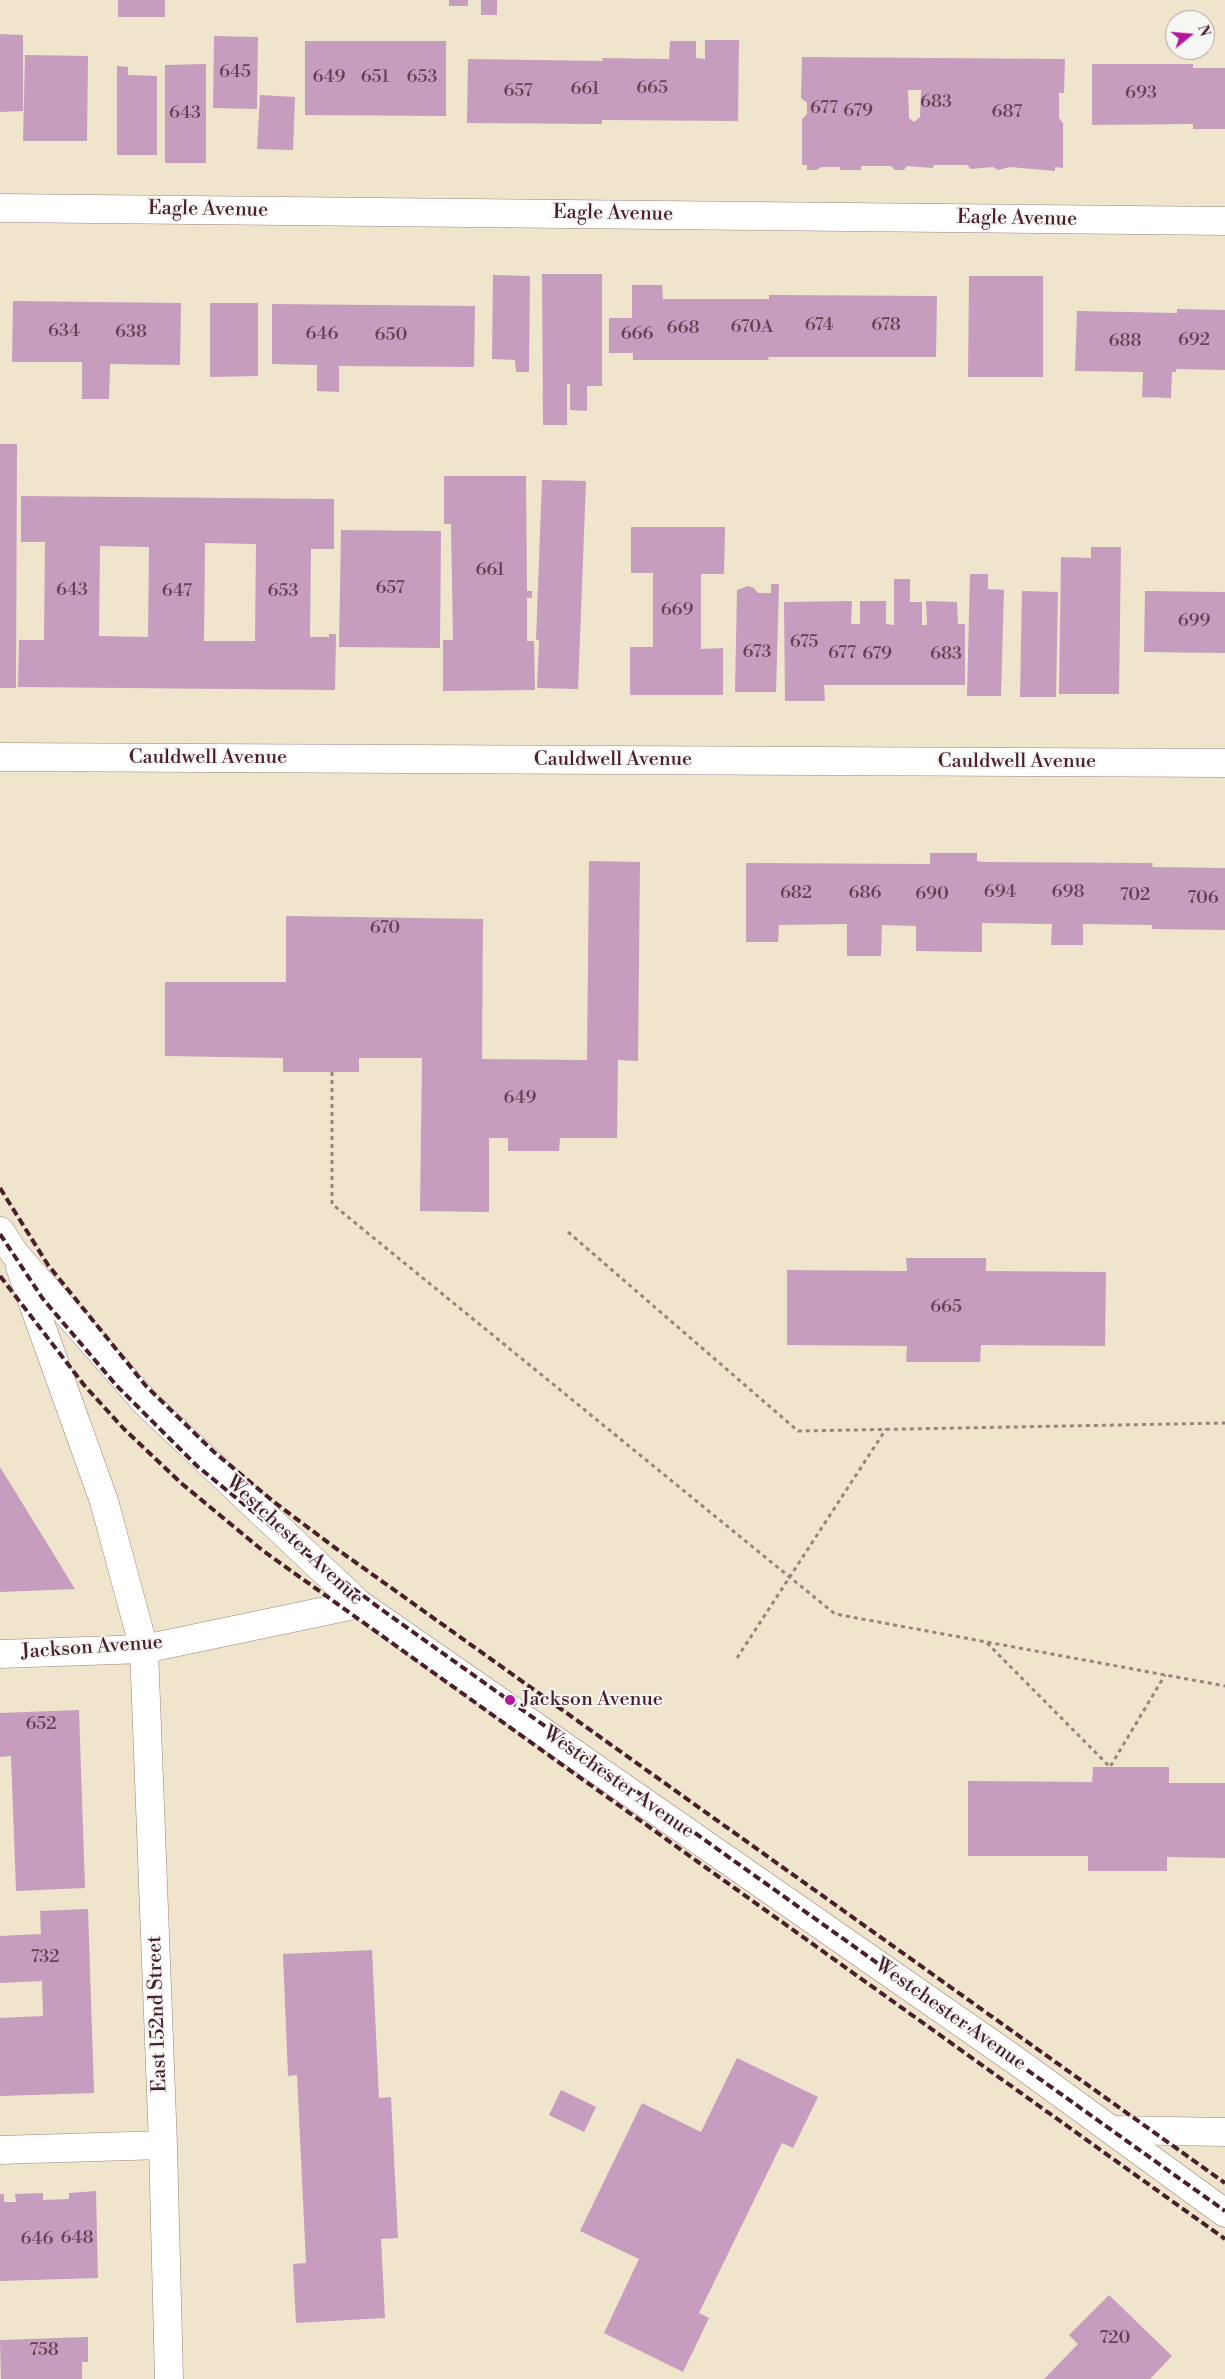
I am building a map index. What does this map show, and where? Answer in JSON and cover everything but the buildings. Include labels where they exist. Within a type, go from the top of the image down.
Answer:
[{"type":"street","name":"Eagle Avenue","points":[[0,208],[1225,221]]},
{"type":"street","name":"Cauldwell Avenue","points":[[0,756],[1225,763]]},
{"type":"street","name":"Westchester Avenue","points":[[0,1231],[15,1254],[146,1403],[359,1604],[1115,2130],[1225,2212]]},
{"type":"street","name":"East 152nd Street","points":[[15,1254],[104,1501],[144,1649],[163,2145],[169,2379]]},
{"type":"street","name":"Jackson Avenue","points":[[0,1654],[144,1649],[359,1604]]},
{"type":"street","points":[[1115,2130],[1225,2132]]},
{"type":"street","points":[[0,2150],[163,2145]]},
{"type":"path","points":[[332,1072],[332,1204],[835,1614],[1225,1686]]},
{"type":"path","points":[[568,1232],[798,1431],[1225,1423]]},
{"type":"path","points":[[736,1658],[887,1429]]},
{"type":"path","points":[[986,1642],[1110,1767],[1165,1675]]},
{"type":"railway","points":[[0,1188],[48,1265],[146,1386],[214,1452],[274,1502],[334,1547],[1225,2183]]},
{"type":"railway","points":[[0,1234],[43,1299],[116,1385],[197,1466],[289,1541],[385,1612],[1225,2211]]},
{"type":"railway","points":[[0,1276],[84,1385],[124,1429],[181,1483],[262,1550],[1225,2239]]},
{"type":"place","name":"Jackson Avenue","points":[[510,1700]]}]
